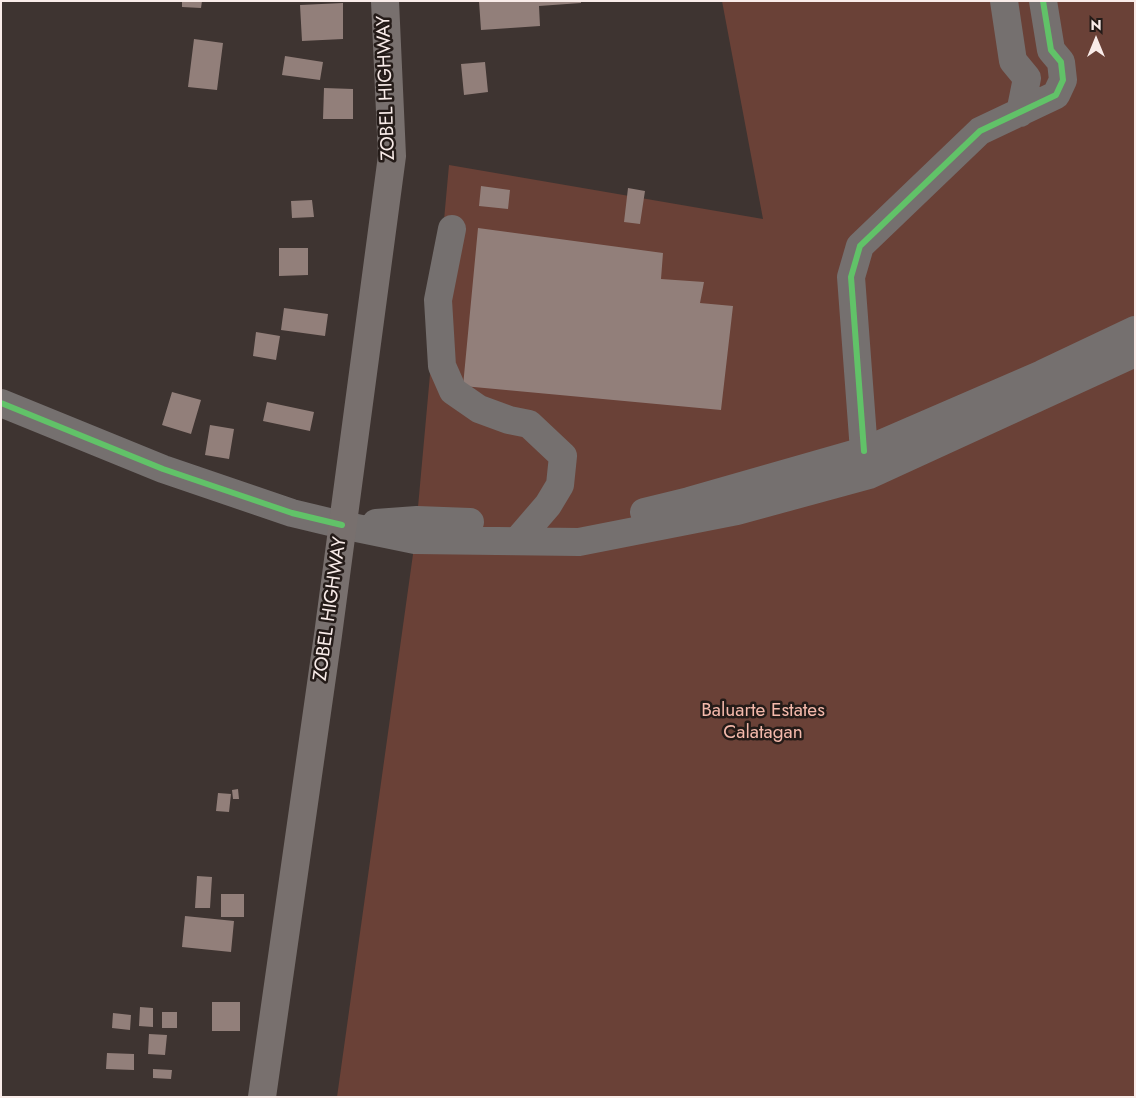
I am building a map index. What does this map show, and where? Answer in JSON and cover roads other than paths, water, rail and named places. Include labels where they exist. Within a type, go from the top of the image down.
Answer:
[{"type":"main road","name":"ZOBEL HIGHWAY","points":[[262,1097],[392,156],[385,1]]},
{"type":"street","points":[[1004,1],[1013,61],[1027,78]]},
{"type":"street","points":[[864,451],[851,277],[860,246],[980,132],[1056,96],[1063,80],[1061,62],[1051,50],[1043,1]]},
{"type":"street","points":[[1027,78],[1061,62]]},
{"type":"street","points":[[1020,113],[1027,78]]},
{"type":"street","points":[[452,229],[438,300],[442,366],[453,391],[479,409],[509,420],[529,424],[563,456],[560,485],[548,505],[526,532]]},
{"type":"street","points":[[1,403],[163,469],[292,513],[342,526],[415,540],[462,531],[526,532],[592,524],[689,501],[864,451],[1042,374],[1135,330]]},
{"type":"street","points":[[526,532],[579,542],[737,511],[869,475],[1135,353]]},
{"type":"park label","name":"Baluarte Estates Calatagan","points":[[763,722]]}]
